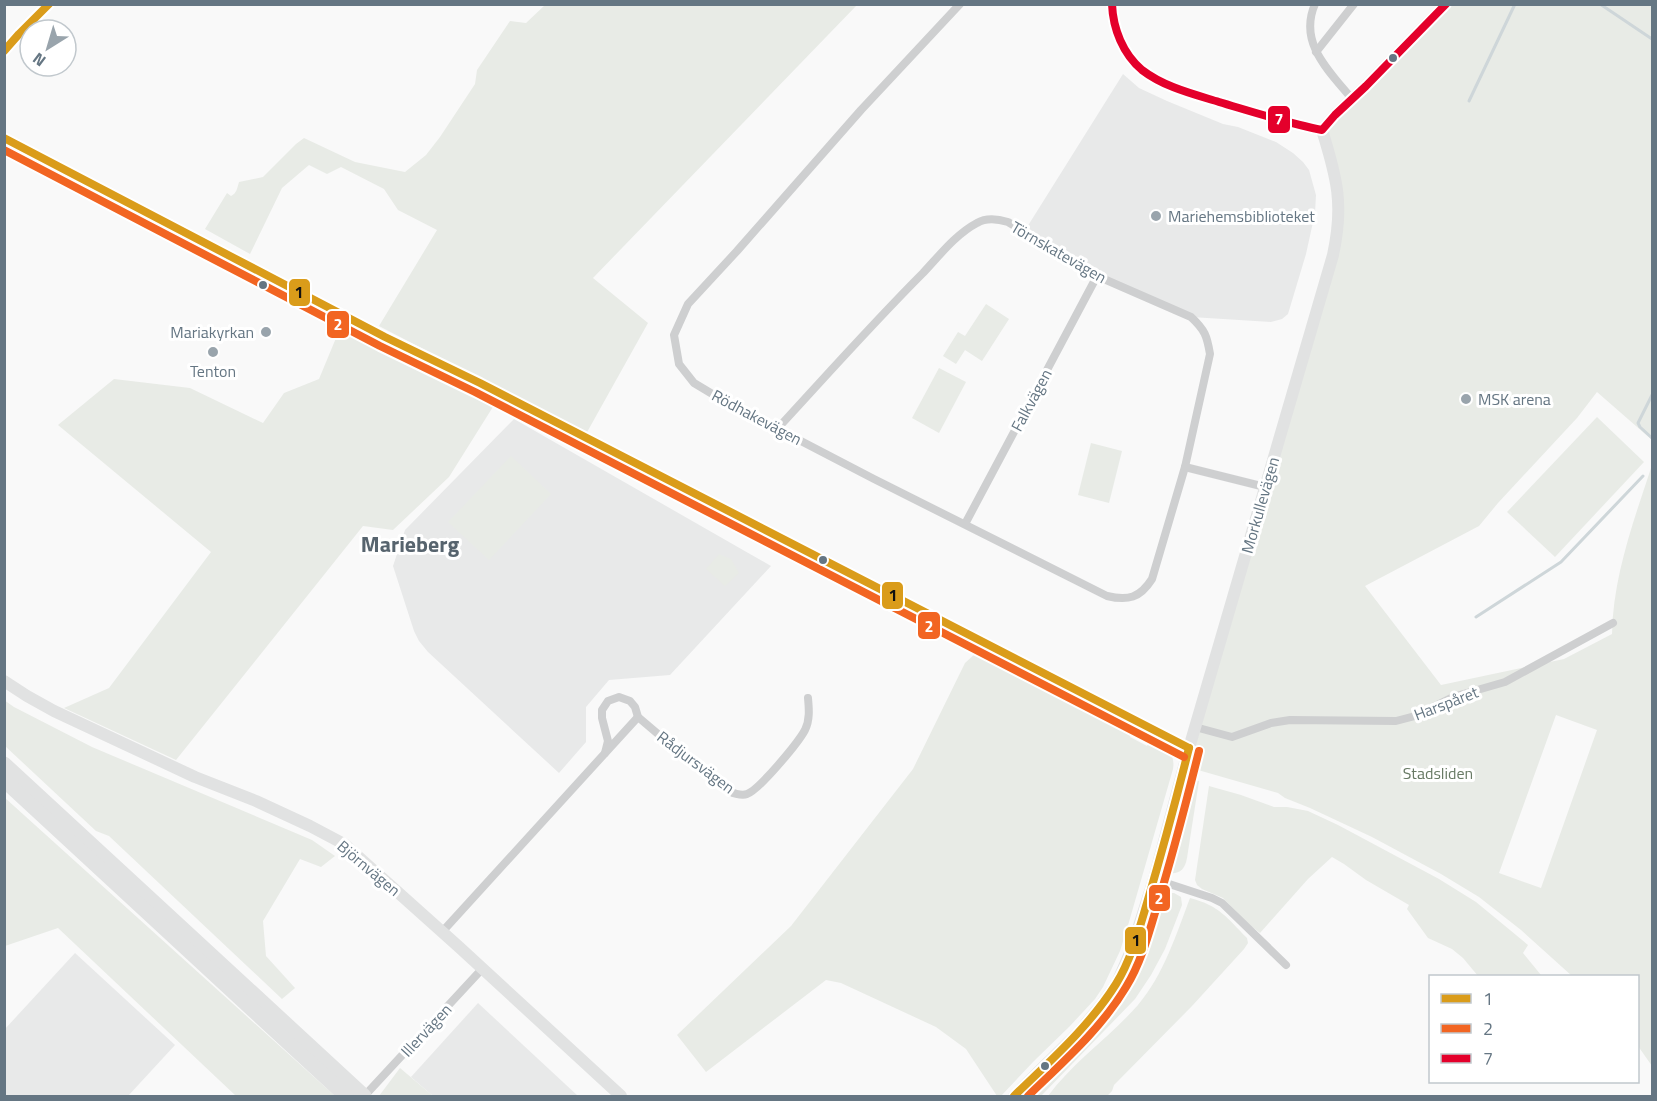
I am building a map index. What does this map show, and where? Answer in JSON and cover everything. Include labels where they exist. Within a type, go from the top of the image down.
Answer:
[{"type":"highway","points":[[4,765],[367,1094]]},
{"type":"highway","points":[[4,780],[346,1096]]},
{"type":"street","points":[[4,52],[50,4]]},
{"type":"street","name":"Rödhakevägen","points":[[960,4],[861,110],[745,243],[688,304],[674,335],[679,364],[694,383],[724,401],[1018,553],[1107,596],[1121,599],[1145,590],[1152,579],[1185,467]]},
{"type":"street","points":[[1112,4],[1114,29],[1126,53],[1150,77],[1169,86],[1288,123],[1322,130],[1446,4]]},
{"type":"street","points":[[1315,4],[1310,19],[1311,43],[1320,59],[1352,99]]},
{"type":"street","points":[[1316,52],[1354,4]]},
{"type":"street","name":"Morkullevägen","points":[[1014,1096],[1079,1032],[1117,982],[1131,951],[1154,879],[1195,727],[1333,255],[1339,207],[1336,176],[1322,130]]},
{"type":"street","points":[[4,138],[353,321],[480,383],[1189,748]]},
{"type":"street","name":"Törnskatevägen","points":[[778,428],[958,237],[983,220],[997,219],[1008,222],[1097,276],[1191,317],[1201,327],[1207,338],[1210,354],[1185,467]]},
{"type":"street","name":"Falkvägen","points":[[965,524],[1097,276]]},
{"type":"street","points":[[1185,467],[1265,487]]},
{"type":"street","name":"Harspåret","points":[[1195,727],[1232,736],[1271,723],[1290,720],[1396,721],[1415,716],[1453,697],[1505,682],[1613,623]]},
{"type":"street","name":"Björnvägen","points":[[4,681],[27,696],[86,726],[195,777],[256,801],[344,844],[621,1096]]},
{"type":"street","name":"Rådjursvägen","points":[[605,753],[608,741],[602,710],[608,701],[619,697],[630,701],[638,717],[678,751],[733,792],[740,795],[748,794],[757,788],[806,729],[809,714],[808,698]]},
{"type":"street","points":[[442,932],[638,717]]},
{"type":"street","points":[[1154,879],[1222,903],[1286,965]]},
{"type":"street","name":"Illervägen","points":[[367,1094],[482,969]]},
{"type":"shaded area","points":[[1123,74],[1139,88],[1167,101],[1223,124],[1238,127],[1276,142],[1293,153],[1309,170],[1316,195],[1315,213],[1306,254],[1288,314],[1282,319],[1271,322],[1191,317],[1110,282],[1024,232]]},
{"type":"shaded area","points":[[514,419],[771,566],[670,675],[609,680],[586,707],[586,742],[559,773],[428,652],[419,641],[393,566],[405,530]]},
{"type":"shaded area","points":[[75,953],[175,1045],[128,1096],[5,1096],[5,1029]]},
{"type":"shaded area","points":[[478,1003],[578,1096],[433,1096],[411,1077]]},
{"type":"green space","points":[[545,5],[857,5],[593,278],[648,323],[586,434],[379,326],[437,230],[398,210],[384,189],[341,167],[327,174],[309,165],[282,188],[250,254],[205,229],[227,193],[233,195],[239,182],[263,177],[304,138],[355,162],[405,172],[426,155],[440,137],[475,84],[477,70],[510,21],[526,23]]},
{"type":"green space","name":"Stadsliden","points":[[1446,5],[1652,5],[1652,440],[1597,392],[1577,418],[1479,526],[1365,586],[1441,685],[1564,659],[1612,634],[1620,570],[1652,465],[1652,1066],[1639,1047],[1639,975],[1571,975],[1521,930],[1479,897],[1441,874],[1372,837],[1278,793],[1184,766],[1333,255],[1339,208],[1322,130]],"holes":[[[1556,715],[1597,730],[1541,888],[1499,873]]]},
{"type":"green space","points":[[986,304],[1009,319],[982,361],[965,350],[956,364],[943,356],[958,332],[965,336]]},
{"type":"green space","points":[[341,326],[496,402],[449,477],[393,530],[363,526],[176,760],[64,708],[109,688],[211,552],[58,425],[114,379],[190,388],[263,423],[284,393],[319,379]]},
{"type":"green space","points":[[939,368],[966,382],[939,433],[912,418]]},
{"type":"green space","points":[[1597,417],[1644,462],[1555,557],[1507,512]]},
{"type":"green space","points":[[1091,443],[1122,451],[1109,503],[1078,495]]},
{"type":"green space","points":[[511,456],[551,494],[489,560],[448,522]]},
{"type":"green space","points":[[719,554],[731,559],[739,573],[725,586],[706,569]]},
{"type":"green space","points":[[977,652],[1132,729],[1130,737],[1147,746],[1151,738],[1164,747],[1173,758],[1173,769],[1129,922],[1120,951],[1103,987],[1070,1026],[1001,1096],[997,1096],[966,1049],[936,1027],[841,983],[826,980],[706,1072],[677,1035],[791,926],[913,769],[965,663]]},
{"type":"green space","points":[[4,700],[92,747],[312,840],[335,856],[321,867],[300,859],[263,921],[266,956],[295,988],[282,999],[109,836],[96,831],[5,746]]},
{"type":"green space","points":[[1186,778],[1199,781],[1187,858],[1181,870],[1167,873],[1163,864]]},
{"type":"green space","points":[[1209,786],[1274,807],[1308,811],[1439,879],[1476,902],[1528,945],[1523,953],[1541,975],[1477,975],[1452,949],[1428,938],[1407,909],[1409,905],[1332,857],[1308,879],[1260,933],[1223,898],[1202,889],[1195,880]]},
{"type":"green space","points":[[4,797],[335,1096],[236,1096],[58,928],[5,946]]},
{"type":"green space","points":[[1162,893],[1174,893],[1181,897],[1182,905],[1165,949],[1151,975],[1135,999],[1041,1096],[1027,1096],[1066,1061],[1108,1007],[1128,973],[1156,901]]},
{"type":"green space","points":[[1190,898],[1209,905],[1228,918],[1247,938],[1248,943],[1244,949],[1114,1085],[1107,1096],[1048,1096],[1069,1072],[1127,1017],[1147,993],[1168,954]]},
{"type":"green space","points":[[400,1068],[433,1096],[379,1096]]},
{"type":"waterway","points":[[1469,101],[1515,4]]},
{"type":"waterway","points":[[1600,4],[1652,39]]},
{"type":"waterway","points":[[1652,395],[1638,423],[1652,438]]},
{"type":"waterway","points":[[1476,617],[1561,562],[1643,476]]},
{"type":"transit line","name":"1","points":[[4,51],[49,4]]},
{"type":"transit line","name":"7","points":[[1112,4],[1114,23],[1124,49],[1135,64],[1151,76],[1189,93],[1322,130],[1446,4]]},
{"type":"transit line","name":"1","points":[[4,138],[385,337],[480,383],[1189,748]]},
{"type":"transit line","name":"2","points":[[4,150],[380,346],[475,392],[1184,757]]},
{"type":"transit line","name":"1","points":[[1014,1096],[1094,1015],[1121,975],[1141,924],[1189,748]]},
{"type":"transit line","name":"2","points":[[1028,1096],[1093,1031],[1131,978],[1151,927],[1199,751]]},
{"type":"place","name":"Mariehemsbiblioteket","points":[[1156,216]]},
{"type":"place","name":"Mariakyrkan","points":[[266,332]]},
{"type":"place","name":"Tenton","points":[[213,352]]},
{"type":"place","name":"MSK arena","points":[[1466,399]]},
{"type":"district","name":"Marieberg","points":[[410,544]]}]
